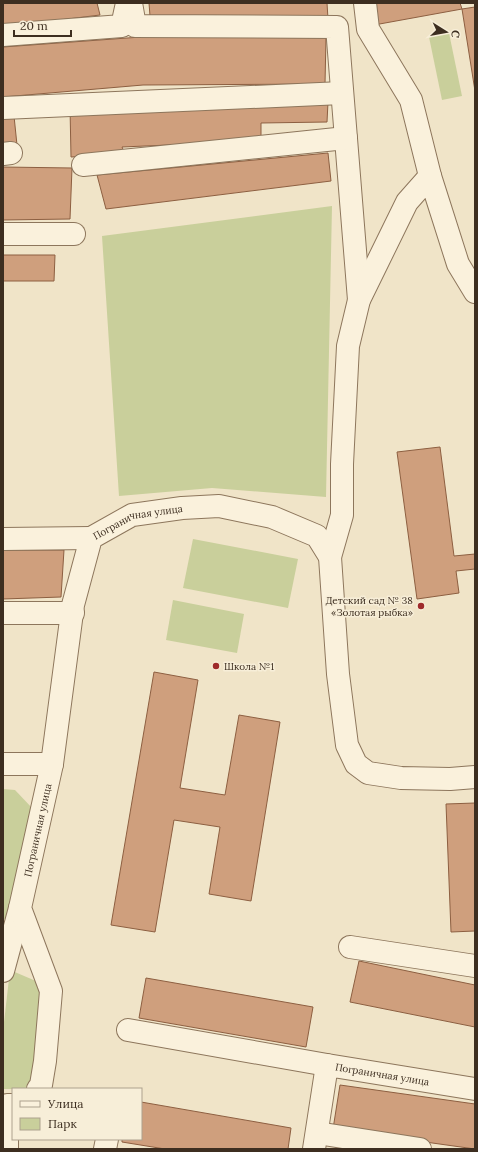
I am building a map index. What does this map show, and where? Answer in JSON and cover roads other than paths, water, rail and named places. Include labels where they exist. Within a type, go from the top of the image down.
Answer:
[{"type":"street","points":[[3,35],[122,26],[128,3]]},
{"type":"street","points":[[131,3],[134,26],[337,27],[359,300]]},
{"type":"street","points":[[365,3],[368,29],[411,100],[430,176],[458,264],[475,292]]},
{"type":"street","points":[[3,108],[342,93]]},
{"type":"street","points":[[83,165],[346,138]]},
{"type":"street","points":[[330,556],[342,515],[342,464],[348,346],[359,300],[407,202],[430,176]]},
{"type":"street","points":[[3,234],[74,234]]},
{"type":"street","name":"Пограничная улица","points":[[3,971],[20,908],[52,764],[72,613],[91,538],[132,515],[182,508],[219,506],[272,517],[317,536],[330,556],[341,698],[347,745],[356,764],[368,773],[401,778],[475,778]]},
{"type":"street","points":[[3,539],[91,538]]},
{"type":"street","points":[[3,613],[72,613]]},
{"type":"street","points":[[3,764],[52,764]]},
{"type":"street","points":[[20,908],[50,991],[45,1061],[41,1084],[39,1088]]},
{"type":"street","points":[[350,947],[475,966]]},
{"type":"street","points":[[128,1030],[327,1065]]},
{"type":"street","name":"Пограничная улица","points":[[315,1141],[327,1065],[475,1089]]},
{"type":"street","points":[[7,1149],[8,1104]]},
{"type":"street","points":[[315,1141],[420,1149]]},
{"type":"place","name":"Детский сад № 38 «Золотая рыбка»","points":[[421,606]]},
{"type":"place","name":"Школа №1","points":[[216,666]]}]
